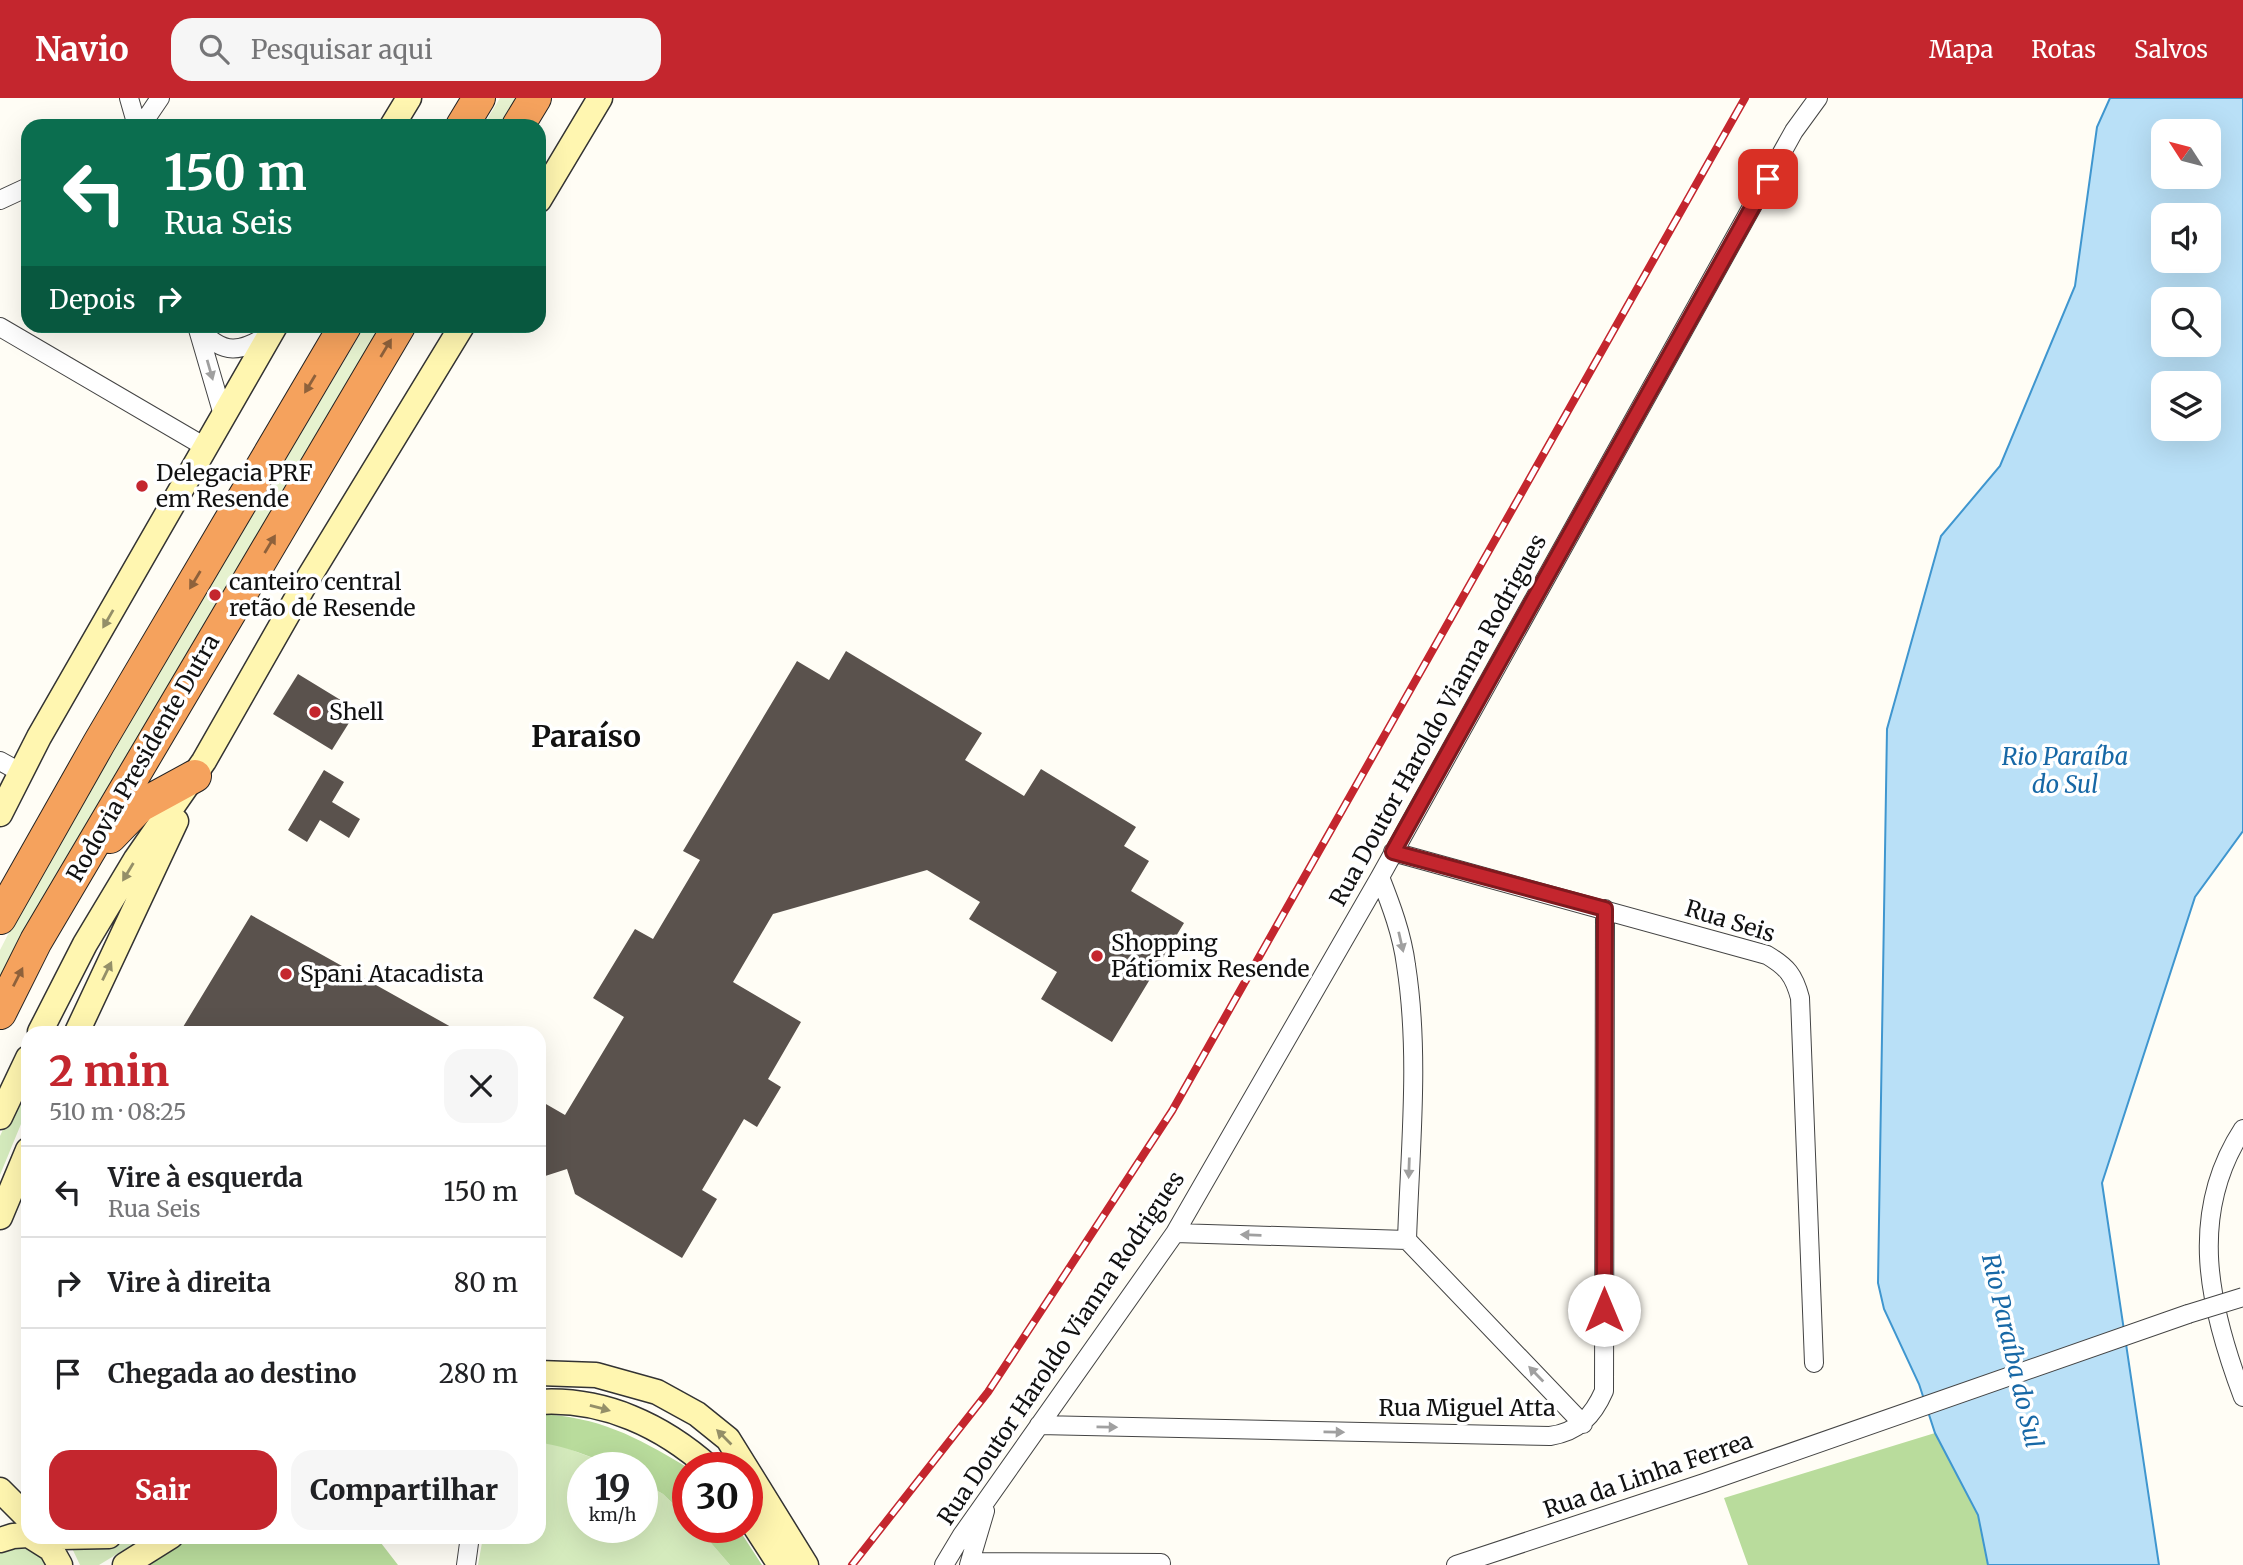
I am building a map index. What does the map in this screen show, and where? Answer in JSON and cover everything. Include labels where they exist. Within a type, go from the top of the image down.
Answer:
[{"type":"highway","points":[[467,119],[479,98]]},
{"type":"highway","points":[[522,119],[535,98]]},
{"type":"highway","name":"Rodovia Presidente Dutra","points":[[0,918],[99,743],[341,333]]},
{"type":"highway","name":"Rodovia Presidente Dutra","points":[[0,1013],[36,941],[396,333]]},
{"type":"highway","points":[[0,888],[99,743]]},
{"type":"highway","points":[[36,941],[124,819],[140,806],[195,776]]},
{"type":"main road","points":[[396,119],[409,98]]},
{"type":"main road","points":[[546,188],[600,98]]},
{"type":"main road","points":[[0,814],[10,767],[207,448],[271,333]]},
{"type":"main road","points":[[80,1026],[195,776],[306,582],[458,333]]},
{"type":"main road","points":[[43,1026],[85,944],[136,859],[195,776]]},
{"type":"main road","points":[[0,1117],[21,1073]]},
{"type":"main road","points":[[0,1217],[21,1167]]},
{"type":"main road","points":[[546,1373],[596,1375],[657,1392],[697,1414],[728,1439],[796,1562]]},
{"type":"main road","points":[[546,1402],[595,1405],[624,1415],[677,1442],[690,1452]]},
{"type":"main road","points":[[0,1490],[21,1515]]},
{"type":"main road","points":[[763,1530],[796,1562]]},
{"type":"main road","points":[[0,1540],[21,1535]]},
{"type":"main road","points":[[45,1544],[60,1565]]},
{"type":"main road","points":[[125,1565],[158,1544]]},
{"type":"street","points":[[129,98],[136,119]]},
{"type":"street","points":[[144,119],[160,98]]},
{"type":"street","name":"Rua Doutor Haroldo Vianna Rodrigues","points":[[944,1565],[1175,1233],[1380,877],[1794,131],[1818,98]]},
{"type":"street","points":[[0,200],[21,190]]},
{"type":"street","points":[[0,327],[207,448]]},
{"type":"street","points":[[199,333],[223,415]]},
{"type":"street","points":[[203,333],[212,343],[228,349],[256,343],[268,333]]},
{"type":"street","name":"Rua Seis","points":[[1393,852],[1767,956],[1787,967],[1795,978],[1800,998],[1814,1363]]},
{"type":"street","points":[[1380,877],[1395,919],[1406,964],[1413,1037],[1407,1240]]},
{"type":"street","name":"Rua Miguel Atta","points":[[1039,1425],[1550,1436],[1565,1434],[1583,1424],[1597,1409],[1604,1391],[1605,909]]},
{"type":"street","points":[[2243,1129],[2237,1147],[2215,1185],[2209,1226],[2209,1281],[2229,1361],[2243,1397]]},
{"type":"street","points":[[1175,1233],[1407,1240],[1583,1424]]},
{"type":"street","name":"Rua da Linha Ferrea","points":[[1456,1565],[2243,1297]]},
{"type":"street","points":[[989,1500],[969,1563],[1161,1563]]},
{"type":"street","points":[[466,1565],[469,1544]]},
{"type":"green space","points":[[500,98],[519,98],[507,119],[487,119]]},
{"type":"green space","name":"canteiro central retão de Resende","points":[[361,333],[380,333],[0,985],[0,950],[36,880]]},
{"type":"green space","points":[[21,1091],[21,1124],[0,1175],[0,1136]]},
{"type":"green space","points":[[546,1415],[580,1419],[633,1437],[672,1459],[672,1503],[658,1491],[658,1452],[578,1452],[546,1444]]},
{"type":"green space","points":[[1935,1433],[1978,1515],[1988,1565],[1748,1565],[1724,1498]]},
{"type":"green space","points":[[546,1443],[556,1444],[577,1452],[567,1452],[567,1543],[658,1543],[658,1491],[672,1503],[672,1543],[711,1543],[730,1565],[478,1565],[482,1544],[546,1544]]},
{"type":"green space","points":[[711,1543],[748,1543],[762,1565],[730,1565]]},
{"type":"green space","points":[[24,1544],[40,1552],[48,1565],[0,1565],[0,1551]]},
{"type":"green space","points":[[117,1544],[134,1544],[99,1565],[80,1565],[71,1546],[103,1549]]},
{"type":"green space","points":[[179,1544],[382,1544],[398,1565],[142,1565]]},
{"type":"water","name":"Rio Paraíba do Sul","points":[[2110,98],[2243,98],[2243,831],[2195,897],[2102,1183],[2159,1565],[1988,1565],[1978,1515],[1935,1433],[1919,1384],[1884,1309],[1878,1283],[1887,729],[1941,536],[2000,466],[2075,286],[2097,127]]},
{"type":"building","name":"Shopping Pátiomix Resende","points":[[846,651],[982,733],[965,760],[1024,796],[1041,769],[1136,827],[1124,846],[1149,861],[1131,891],[1184,923],[1112,1042],[1041,999],[1057,972],[969,919],[980,902],[927,870],[773,914],[733,982],[801,1022],[768,1079],[781,1087],[757,1127],[744,1119],[702,1190],[717,1199],[682,1258],[575,1194],[567,1169],[546,1176],[546,1104],[565,1115],[624,1017],[593,998],[635,929],[653,939],[700,860],[683,851],[797,661],[829,680]]},
{"type":"building","name":"Shell","points":[[298,674],[357,710],[332,750],[273,714]]},
{"type":"building","name":"Shell","points":[[324,770],[344,782],[332,802],[360,819],[349,838],[320,820],[307,842],[288,830]]},
{"type":"building","name":"Spani Atacadista","points":[[251,915],[449,1026],[184,1026]]},
{"type":"railway","points":[[852,1565],[988,1392],[1172,1111],[1745,98]]},
{"type":"place","name":"Delegacia PRF em Resende","points":[[142,486]]},
{"type":"place","name":"canteiro central retão de Resende","points":[[215,595]]},
{"type":"place","name":"Shell","points":[[315,712]]},
{"type":"place","name":"Shopping Pátiomix Resende","points":[[1097,956]]},
{"type":"place","name":"Spani Atacadista","points":[[286,974]]},
{"type":"district","name":"Paraíso","points":[[586,737]]},
{"type":"route","points":[[1604,1310],[1605,909],[1393,852],[1768,179]]}]
